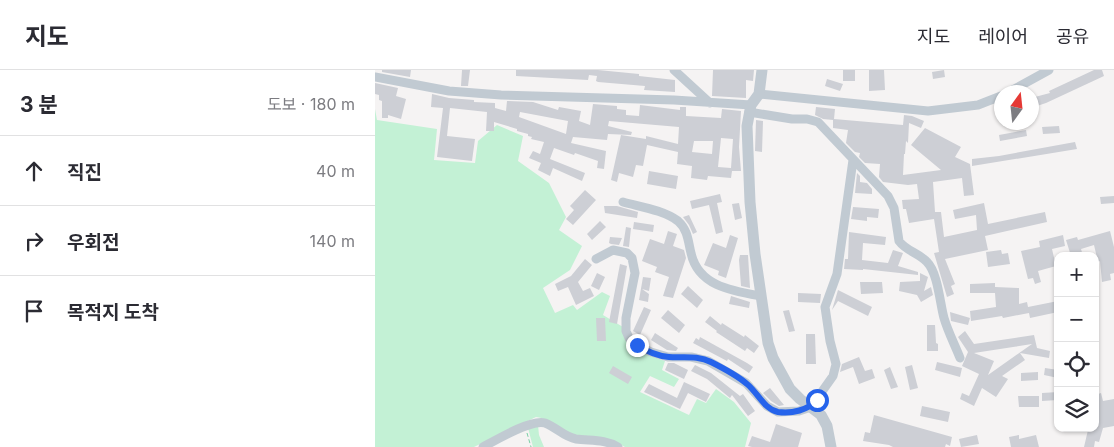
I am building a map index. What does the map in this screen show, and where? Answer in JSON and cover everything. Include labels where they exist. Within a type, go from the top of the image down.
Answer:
[{"type":"street","points":[[674,70],[710,103]]},
{"type":"street","points":[[762,70],[759,94],[750,109],[747,126],[750,202],[768,343],[773,358],[790,389],[821,415],[827,426],[831,447]]},
{"type":"street","points":[[1022,85],[1049,70]]},
{"type":"street","points":[[375,77],[449,91],[710,103],[750,109],[792,119],[807,119],[818,122],[888,196],[894,208],[899,241],[902,246],[928,262],[942,301],[946,325],[960,358]]},
{"type":"street","points":[[759,94],[928,111],[978,105],[994,99]]},
{"type":"street","points":[[596,259],[613,250],[627,254],[632,258],[635,273],[626,331],[629,338],[637,345],[668,357],[691,357],[708,361],[746,383],[767,406],[778,412],[799,411],[811,407],[833,376],[836,364],[829,341],[825,307],[837,274],[853,160]]},
{"type":"street","points":[[623,202],[661,212],[679,222],[688,236],[696,269],[710,282],[729,290],[761,296]]},
{"type":"street","points":[[483,447],[535,423],[544,423],[568,437],[608,442],[618,447]]},
{"type":"path","points":[[525,426],[531,447]]},
{"type":"green space","points":[[375,109],[377,120],[437,129],[434,160],[475,163],[478,141],[497,125],[523,136],[518,161],[549,183],[566,217],[559,230],[582,246],[570,270],[543,288],[555,313],[573,305],[577,310],[602,292],[610,296],[603,315],[623,327],[629,342],[643,353],[665,361],[662,370],[679,379],[674,387],[650,376],[640,392],[689,415],[697,399],[706,403],[716,389],[734,402],[751,423],[745,447],[625,447],[611,441],[567,433],[544,419],[536,417],[474,447],[375,447]]},
{"type":"green space","points":[[538,425],[539,435],[544,447],[533,447],[528,428]]},
{"type":"building","points":[[382,70],[411,70],[410,77],[382,72]]},
{"type":"building","points":[[462,70],[470,70],[468,86],[461,86]]},
{"type":"building","points":[[516,70],[598,70],[639,74],[639,76],[675,80],[675,92],[644,90],[645,86],[598,82],[596,81],[597,76],[589,75],[588,80],[516,76]]},
{"type":"building","points":[[713,70],[754,70],[753,81],[746,80],[746,98],[712,96]]},
{"type":"building","points":[[843,70],[855,70],[855,81],[843,81]]},
{"type":"building","points":[[869,70],[884,70],[885,90],[869,91]]},
{"type":"building","points":[[944,70],[945,77],[933,79],[932,72]]},
{"type":"building","points":[[1094,70],[1102,70],[1104,76],[1039,105],[1039,96],[1050,93],[1049,91]]},
{"type":"building","points":[[827,79],[843,84],[840,91],[825,86]]},
{"type":"building","points":[[375,83],[398,88],[396,96],[406,99],[401,119],[388,115],[388,118],[382,118],[382,101],[379,100],[379,95],[375,94]]},
{"type":"building","points":[[432,94],[449,98],[474,100],[474,102],[495,103],[495,108],[506,111],[507,101],[533,102],[558,110],[559,107],[581,111],[579,121],[590,125],[593,104],[617,106],[617,109],[626,110],[626,115],[639,116],[640,105],[680,110],[680,107],[686,107],[686,116],[721,118],[722,109],[741,111],[739,147],[741,171],[732,171],[731,178],[708,176],[707,180],[691,178],[692,166],[677,164],[678,152],[647,145],[643,166],[636,165],[633,177],[619,173],[617,182],[611,180],[621,135],[646,139],[646,136],[678,144],[679,127],[609,121],[608,126],[632,132],[631,135],[608,134],[607,140],[573,137],[571,143],[606,151],[604,169],[597,168],[598,161],[554,148],[550,159],[585,173],[582,181],[553,168],[550,176],[538,170],[541,163],[529,158],[533,151],[540,154],[544,142],[531,139],[532,137],[528,136],[528,134],[517,131],[517,129],[494,122],[494,131],[486,131],[487,112],[450,108],[447,136],[475,139],[472,161],[437,157],[443,108],[431,107]],"holes":[[[520,112],[568,121],[566,134],[519,117]],[[721,138],[733,139],[731,168],[718,167]],[[694,141],[713,141],[712,154],[692,152]]]},
{"type":"building","points":[[816,107],[835,109],[834,119],[903,125],[904,115],[924,121],[921,128],[909,123],[903,175],[941,170],[911,145],[925,128],[961,147],[955,157],[970,164],[974,195],[964,196],[962,178],[933,182],[935,212],[941,212],[944,237],[977,230],[976,215],[955,219],[953,210],[984,203],[988,224],[1045,212],[1047,222],[985,236],[988,250],[945,259],[955,284],[951,286],[954,294],[947,297],[934,253],[939,252],[934,219],[909,223],[906,209],[903,209],[902,200],[919,199],[917,184],[908,185],[883,182],[879,177],[880,164],[865,163],[859,157],[860,153],[855,152],[846,143],[848,130],[833,128],[833,120],[823,119],[815,115]]},
{"type":"building","points":[[756,120],[763,121],[762,152],[755,151]]},
{"type":"building","points":[[1059,126],[1060,133],[1043,134],[1042,127]]},
{"type":"building","points":[[1026,130],[1027,136],[1000,141],[999,135]]},
{"type":"building","points":[[1075,142],[1077,149],[972,166],[972,159]]},
{"type":"building","points":[[649,171],[678,176],[676,189],[647,184]]},
{"type":"building","points":[[857,173],[860,176],[860,182],[867,183],[872,189],[872,194],[855,193]]},
{"type":"building","points":[[585,190],[596,200],[573,225],[566,219],[574,210],[570,206]]},
{"type":"building","points":[[720,194],[722,202],[717,203],[723,232],[716,234],[709,205],[692,209],[690,201]]},
{"type":"building","points":[[1114,196],[1114,203],[1101,204],[1100,197]]},
{"type":"building","points":[[739,203],[742,218],[735,220],[732,204]]},
{"type":"building","points":[[604,206],[617,206],[638,212],[637,218],[605,213]]},
{"type":"building","points":[[853,207],[879,209],[878,218],[867,217],[867,221],[851,219]]},
{"type":"building","points":[[689,215],[697,232],[693,234],[683,217]]},
{"type":"building","points":[[600,221],[606,227],[592,240],[587,234]]},
{"type":"building","points":[[634,222],[654,225],[653,232],[633,229]]},
{"type":"building","points":[[626,227],[631,228],[629,247],[623,246]]},
{"type":"building","points":[[668,231],[677,234],[673,246],[684,250],[686,258],[673,298],[663,296],[669,277],[655,272],[657,267],[642,261],[650,239],[664,244]]},
{"type":"building","points":[[1110,231],[1114,247],[1114,273],[1110,274],[1111,280],[1102,282],[1099,252],[1096,252],[1094,245],[1081,249],[1082,252],[1070,252],[1066,240],[1077,237],[1078,240]]},
{"type":"building","points":[[849,232],[886,237],[885,245],[863,243],[862,260],[888,263],[893,250],[903,253],[898,266],[918,272],[918,275],[863,269],[844,269],[845,259],[848,259]]},
{"type":"building","points":[[730,235],[738,238],[726,278],[718,275],[719,271],[704,265],[713,243],[726,248]]},
{"type":"building","points":[[1063,235],[1065,246],[1052,249],[1054,267],[1038,271],[1041,282],[1035,284],[1033,278],[1028,279],[1021,251],[1040,247],[1039,241]]},
{"type":"building","points":[[610,237],[622,238],[619,245],[609,243]]},
{"type":"building","points":[[1001,250],[1002,254],[1008,253],[1010,264],[988,267],[986,252]]},
{"type":"building","points":[[740,255],[748,255],[750,288],[741,286]]},
{"type":"building","points":[[585,259],[592,265],[578,282],[583,291],[590,288],[594,296],[576,305],[568,287],[558,291],[555,284],[571,276]]},
{"type":"building","points":[[620,264],[627,266],[617,324],[609,322]]},
{"type":"building","points":[[597,273],[605,277],[599,290],[591,286]]},
{"type":"building","points":[[920,273],[928,277],[924,291],[931,287],[933,295],[921,302],[917,295],[899,291],[900,282],[920,281]]},
{"type":"building","points":[[643,277],[651,278],[649,291],[642,289],[649,294],[648,302],[639,300]]},
{"type":"building","points":[[860,282],[882,282],[883,293],[861,294]]},
{"type":"building","points":[[995,283],[995,287],[1019,288],[1019,304],[1027,302],[1028,307],[1054,302],[1054,313],[1030,318],[1029,313],[971,321],[970,311],[996,307],[995,293],[970,293],[970,284]]},
{"type":"building","points":[[688,286],[703,300],[697,308],[681,294]]},
{"type":"building","points":[[838,290],[872,307],[868,316],[838,301],[832,310]]},
{"type":"building","points":[[798,293],[821,294],[820,303],[798,302]]},
{"type":"building","points":[[731,296],[750,302],[749,308],[729,304]]},
{"type":"building","points":[[644,307],[651,310],[640,335],[633,331]]},
{"type":"building","points":[[668,310],[685,325],[679,333],[661,318]]},
{"type":"building","points":[[789,310],[795,331],[789,332],[783,311]]},
{"type":"building","points":[[950,312],[970,318],[968,325],[951,321]]},
{"type":"building","points":[[710,316],[721,325],[722,323],[744,337],[745,335],[759,346],[754,353],[747,348],[745,351],[716,332],[705,322]]},
{"type":"building","points":[[596,318],[605,318],[606,341],[597,341]]},
{"type":"building","points":[[927,325],[935,325],[938,351],[927,351]]},
{"type":"building","points":[[965,331],[974,344],[1034,335],[1037,348],[1050,351],[1049,358],[1020,353],[1025,360],[1002,376],[1008,379],[996,397],[982,388],[974,406],[960,399],[962,393],[969,396],[979,374],[962,366],[968,352],[958,337]],"holes":[[[1032,344],[988,375],[994,361],[974,353]]]},
{"type":"building","points":[[655,333],[678,348],[676,351],[667,350],[651,340]]},
{"type":"building","points":[[806,334],[815,334],[816,364],[806,364]]},
{"type":"building","points":[[700,337],[753,367],[749,373],[728,359],[727,361],[693,343],[696,338],[699,340]]},
{"type":"building","points":[[859,357],[865,371],[872,369],[875,378],[859,384],[853,367],[840,372],[842,364]]},
{"type":"building","points":[[937,362],[962,368],[960,377],[935,370]]},
{"type":"building","points":[[668,363],[674,363],[688,370],[684,379],[665,370]]},
{"type":"building","points":[[695,365],[711,373],[740,396],[743,394],[755,411],[748,416],[732,395],[730,398],[707,379],[691,371]]},
{"type":"building","points":[[912,365],[918,388],[910,390],[905,367]]},
{"type":"building","points":[[613,366],[632,377],[628,384],[609,373]]},
{"type":"building","points":[[890,367],[898,387],[891,389],[884,370]]},
{"type":"building","points":[[1045,368],[1054,369],[1054,377],[1044,375]]},
{"type":"building","points":[[1038,372],[1038,380],[1021,381],[1021,373]]},
{"type":"building","points":[[684,382],[710,394],[706,402],[688,393],[680,409],[644,392],[649,384],[677,398]]},
{"type":"building","points":[[770,388],[784,405],[779,406],[763,393]]},
{"type":"building","points":[[1054,392],[1054,400],[1042,401],[1042,393]]},
{"type":"building","points":[[1101,393],[1103,401],[1114,399],[1114,426],[1103,428],[1099,442],[1095,441],[1094,447],[1084,447],[1088,432],[1099,432],[1099,394]]},
{"type":"building","points":[[1018,396],[1039,396],[1039,407],[1019,407]]},
{"type":"building","points":[[922,406],[950,412],[948,422],[920,416]]},
{"type":"building","points":[[874,415],[952,437],[950,446],[946,444],[945,447],[893,447],[863,441],[865,432],[870,433]]},
{"type":"building","points":[[776,424],[802,433],[798,447],[748,446],[752,436],[770,442]]},
{"type":"building","points":[[977,435],[979,444],[961,447],[959,439]]},
{"type":"building","points":[[1019,435],[1019,439],[1036,435],[1039,447],[1011,447],[1009,437]]},
{"type":"route","points":[[637,345],[643,349],[668,357],[691,357],[708,361],[746,383],[767,406],[778,412],[799,411],[811,407],[817,400]]}]
